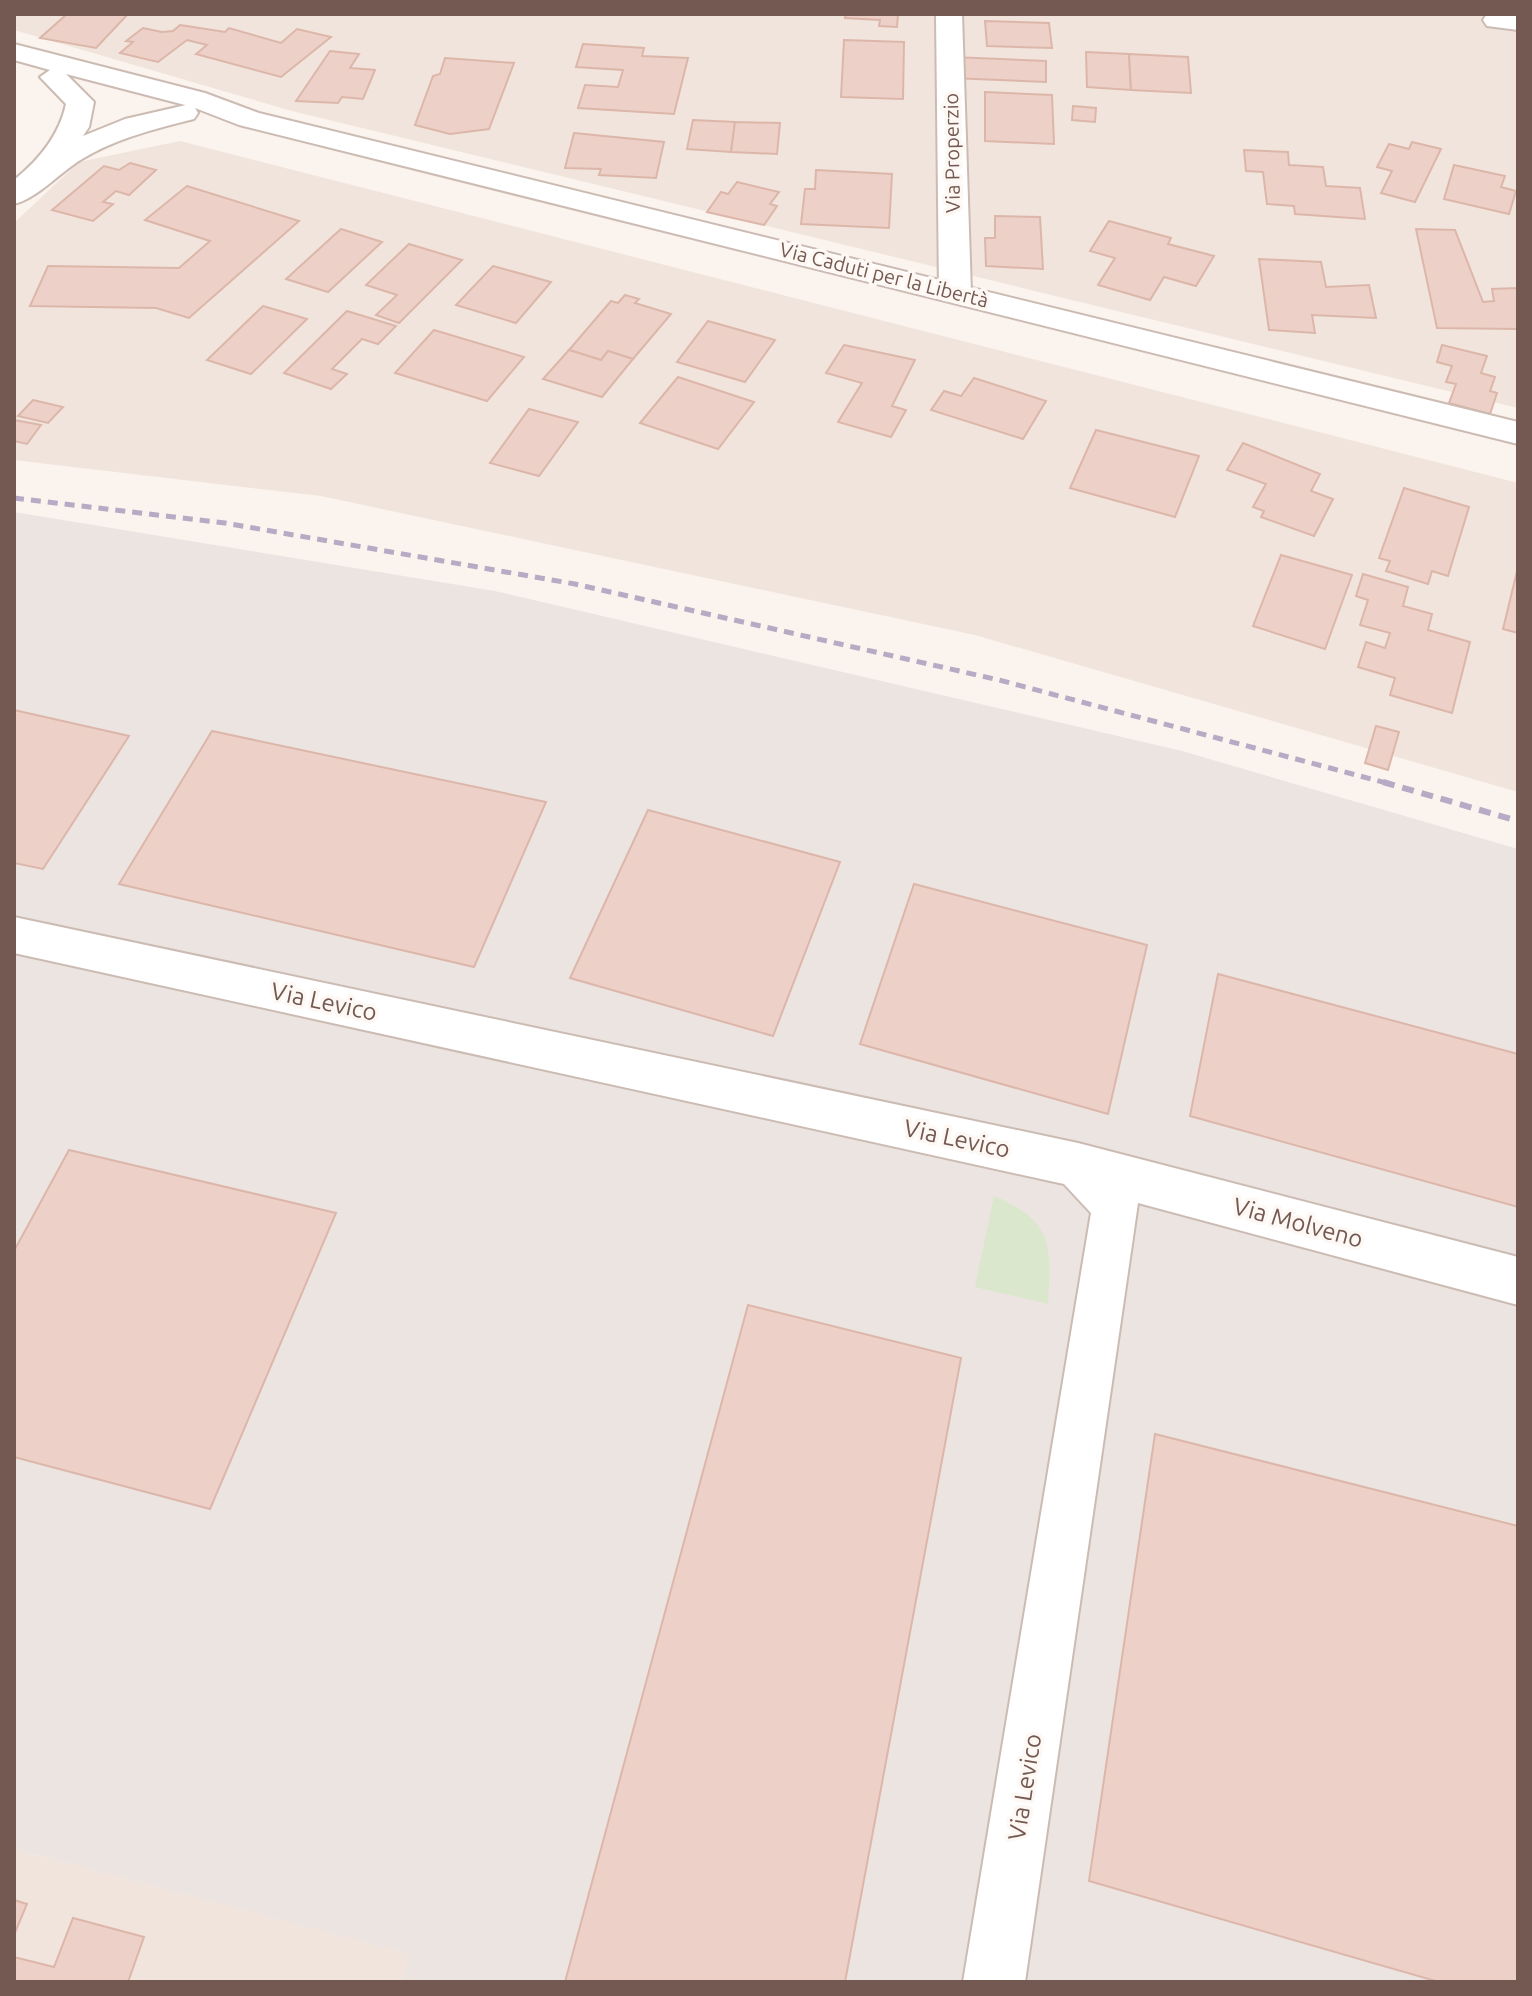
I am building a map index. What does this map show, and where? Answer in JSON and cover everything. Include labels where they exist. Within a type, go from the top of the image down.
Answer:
[{"type":"street","name":"Via Properzio","points":[[949,14],[955,292]]},
{"type":"street","name":"Via Caduti per la Libertà","points":[[14,52],[114,85],[184,113],[249,119]]},
{"type":"street","name":"Via Caduti per la Libertà","points":[[14,67],[54,77],[195,99],[249,119],[1518,433]]},
{"type":"street","points":[[47,166],[75,127],[80,102],[54,77]]},
{"type":"street","points":[[103,134],[116,116],[114,85]]},
{"type":"street","points":[[14,195],[47,166],[103,134],[184,113]]},
{"type":"street","name":"Via Levico","points":[[14,935],[1078,1165],[1116,1206],[994,1982]]},
{"type":"street","name":"Via Molveno","points":[[1078,1165],[1518,1281]]},
{"type":"shaded area","points":[[14,14],[1518,14],[1518,408],[292,111],[14,30]]},
{"type":"shaded area","points":[[180,141],[1518,483],[1518,792],[975,635],[321,496],[14,460],[14,223],[79,162]]},
{"type":"shaded area","points":[[14,512],[495,591],[1182,751],[1518,849],[1518,1982],[402,1982],[410,1954],[14,1849]]},
{"type":"shaded area","points":[[14,1849],[411,1954],[402,1982],[14,1982]]},
{"type":"green space","points":[[994,1196],[1028,1215],[1045,1237],[1049,1265],[1048,1304],[975,1287]]},
{"type":"building","points":[[67,14],[128,14],[96,48],[40,38]]},
{"type":"building","points":[[846,14],[898,14],[897,27],[879,26],[880,20],[845,18]]},
{"type":"building","points":[[985,21],[1049,23],[1052,48],[987,46]]},
{"type":"building","points":[[180,25],[225,32],[229,28],[281,43],[297,29],[331,37],[281,77],[196,54],[207,45],[187,40],[158,62],[120,53],[133,42],[126,41],[143,28],[162,32],[173,31]]},
{"type":"building","points":[[844,40],[904,42],[903,99],[841,97]]},
{"type":"building","points":[[583,44],[644,48],[642,56],[688,58],[674,114],[578,108],[585,85],[618,87],[623,70],[576,67]]},
{"type":"building","points":[[330,51],[359,54],[350,68],[375,70],[363,99],[342,97],[338,103],[296,101]]},
{"type":"building","points":[[1086,52],[1129,54],[1131,90],[1087,87]]},
{"type":"building","points":[[1129,54],[1188,57],[1191,93],[1131,90]]},
{"type":"building","points":[[952,57],[1046,61],[1046,82],[951,78]]},
{"type":"building","points":[[445,58],[514,63],[489,129],[450,134],[415,125],[433,76],[440,74]]},
{"type":"building","points":[[985,92],[1052,95],[1054,144],[985,141]]},
{"type":"building","points":[[1073,106],[1096,108],[1095,122],[1072,120]]},
{"type":"building","points":[[693,120],[735,122],[731,152],[687,149]]},
{"type":"building","points":[[735,122],[780,123],[777,154],[731,152]]},
{"type":"building","points":[[574,133],[664,142],[656,178],[599,175],[601,169],[565,168]]},
{"type":"building","points":[[1412,142],[1441,149],[1415,202],[1381,193],[1392,171],[1377,167],[1389,144],[1409,149]]},
{"type":"building","points":[[1244,150],[1288,152],[1289,165],[1323,167],[1326,186],[1360,188],[1365,219],[1295,214],[1294,206],[1267,204],[1263,172],[1246,171]]},
{"type":"building","points":[[130,163],[156,170],[129,195],[116,191],[103,202],[113,204],[93,221],[52,210],[104,166],[119,170]]},
{"type":"building","points":[[1454,165],[1505,176],[1501,187],[1516,191],[1509,214],[1444,199]]},
{"type":"building","points":[[816,170],[892,174],[889,228],[801,224],[805,189],[815,189]]},
{"type":"building","points":[[737,182],[779,192],[770,204],[777,206],[764,225],[707,212],[721,192],[728,194]]},
{"type":"building","points":[[187,186],[299,221],[189,318],[156,308],[30,306],[48,266],[179,268],[210,241],[145,220]]},
{"type":"building","points":[[995,216],[1040,217],[1043,269],[986,266],[985,238],[995,238]]},
{"type":"building","points":[[1109,221],[1171,238],[1168,244],[1214,256],[1196,286],[1164,277],[1150,300],[1098,285],[1115,258],[1090,251]]},
{"type":"building","points":[[341,229],[382,242],[328,292],[286,279]]},
{"type":"building","points":[[1416,229],[1455,230],[1483,302],[1494,301],[1492,289],[1518,288],[1518,329],[1437,328]]},
{"type":"building","points":[[409,244],[462,260],[399,323],[376,315],[397,295],[366,285]]},
{"type":"building","points":[[1259,259],[1321,262],[1326,287],[1369,285],[1376,318],[1312,315],[1315,333],[1269,330]]},
{"type":"building","points":[[493,266],[551,282],[516,323],[456,305]]},
{"type":"building","points":[[625,295],[639,299],[635,303],[671,314],[633,359],[608,351],[601,360],[569,350],[611,301],[618,303]]},
{"type":"building","points":[[263,306],[307,319],[251,374],[207,360]]},
{"type":"building","points":[[347,311],[396,326],[378,344],[362,339],[332,369],[347,374],[331,389],[284,373]]},
{"type":"building","points":[[708,321],[775,340],[745,382],[677,362]]},
{"type":"building","points":[[434,330],[524,357],[487,401],[395,373]]},
{"type":"building","points":[[844,345],[915,360],[892,406],[906,410],[891,437],[838,422],[862,383],[826,373]]},
{"type":"building","points":[[1442,345],[1487,356],[1481,373],[1495,377],[1490,391],[1497,393],[1490,414],[1449,403],[1456,384],[1446,382],[1452,366],[1437,362]]},
{"type":"building","points":[[569,350],[601,360],[608,351],[633,359],[602,397],[543,379]]},
{"type":"building","points":[[678,377],[754,402],[718,449],[640,423]]},
{"type":"building","points":[[974,378],[1046,401],[1023,439],[931,410],[944,391],[961,396]]},
{"type":"building","points":[[33,400],[63,407],[48,423],[18,416]]},
{"type":"building","points":[[529,409],[578,422],[539,476],[490,463]]},
{"type":"building","points":[[14,420],[41,425],[27,444],[14,441]]},
{"type":"building","points":[[1096,430],[1199,456],[1175,517],[1070,488]]},
{"type":"building","points":[[1243,443],[1320,474],[1311,491],[1333,499],[1314,536],[1261,517],[1264,511],[1253,507],[1266,484],[1227,470]]},
{"type":"building","points":[[1404,488],[1469,507],[1448,576],[1432,571],[1428,584],[1386,571],[1390,561],[1379,558]]},
{"type":"building","points":[[1281,555],[1352,575],[1325,649],[1253,626]]},
{"type":"building","points":[[1518,567],[1518,633],[1503,629]]},
{"type":"building","points":[[1363,574],[1408,587],[1403,606],[1432,614],[1428,630],[1470,642],[1452,713],[1390,695],[1395,678],[1358,667],[1366,642],[1385,648],[1390,633],[1360,625],[1368,600],[1356,596]]},
{"type":"building","points":[[14,710],[129,736],[43,869],[14,863]]},
{"type":"building","points":[[1376,726],[1399,732],[1388,770],[1365,763]]},
{"type":"building","points":[[212,731],[546,802],[474,967],[119,884]]},
{"type":"building","points":[[648,810],[840,862],[773,1036],[570,978]]},
{"type":"building","points":[[914,884],[1147,945],[1108,1114],[860,1044]]},
{"type":"building","points":[[1218,974],[1518,1054],[1518,1207],[1190,1116]]},
{"type":"building","points":[[69,1150],[336,1213],[210,1509],[14,1457],[14,1251]]},
{"type":"building","points":[[748,1305],[961,1358],[845,1982],[565,1982]]},
{"type":"building","points":[[1155,1434],[1518,1526],[1518,1982],[1439,1982],[1089,1881]]},
{"type":"building","points":[[14,1900],[27,1904],[14,1935]]},
{"type":"building","points":[[73,1918],[144,1937],[128,1982],[14,1982],[14,1957],[54,1967]]},
{"type":"railway","points":[[14,498],[225,523],[575,584],[999,680],[1389,784]]},
{"type":"railway","points":[[1383,782],[1389,784]]},
{"type":"railway","points":[[1389,784],[1518,821]]}]
